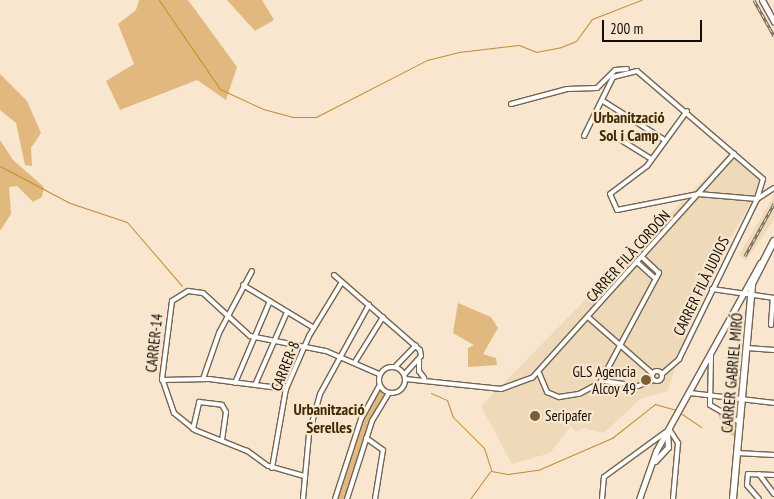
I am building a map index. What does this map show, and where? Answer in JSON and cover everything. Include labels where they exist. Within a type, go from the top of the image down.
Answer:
[{"type":"main road","name":"CARRER GABRIEL MIRÓ","points":[[733,499],[751,296],[774,241]]},
{"type":"street","points":[[762,0],[774,22]]},
{"type":"street","points":[[511,104],[567,89],[597,88],[615,70],[636,71],[686,111],[734,154]]},
{"type":"street","points":[[584,136],[604,102],[613,77],[636,71]]},
{"type":"street","points":[[604,102],[663,139]]},
{"type":"street","points":[[686,111],[663,139],[652,160],[610,194],[617,210],[698,194],[755,200],[774,188]]},
{"type":"street","points":[[621,140],[652,160]]},
{"type":"street","name":"CARRER FILÀ JUDIOS","points":[[654,380],[661,380],[662,374],[679,359],[755,200],[763,179],[734,154]]},
{"type":"street","name":"CARRER FILÀ CORDÓN","points":[[539,373],[734,154]]},
{"type":"street","points":[[641,499],[653,449],[661,437],[668,431],[711,356],[742,294],[768,252]]},
{"type":"street","points":[[601,382],[659,274],[642,257]]},
{"type":"street","points":[[637,262],[656,279]]},
{"type":"street","points":[[203,379],[227,315],[252,271]]},
{"type":"street","points":[[334,275],[416,346],[420,357],[418,370],[424,378]]},
{"type":"street","name":"CARRER-8","points":[[272,468],[286,389],[314,328],[342,282]]},
{"type":"street","points":[[243,285],[314,328]]},
{"type":"street","points":[[712,289],[773,298],[771,325]]},
{"type":"street","name":"CARRER-14","points":[[304,476],[272,468],[222,441],[193,429],[171,408],[162,380],[168,311],[176,297],[193,290],[203,293],[251,337],[338,355],[380,374]]},
{"type":"street","points":[[235,382],[251,337],[270,301]]},
{"type":"street","points":[[302,499],[311,424],[338,355],[369,305]]},
{"type":"street","points":[[255,385],[271,342],[288,312]]},
{"type":"street","points":[[355,362],[383,317]]},
{"type":"street","points":[[395,367],[404,377],[501,389],[539,373],[546,391],[557,397],[576,395],[601,382],[638,386],[654,380],[653,374],[588,317]]},
{"type":"street","points":[[335,499],[361,419],[380,386],[380,374],[395,367],[416,346]]},
{"type":"street","points":[[747,348],[774,350]]},
{"type":"street","points":[[711,356],[710,405],[740,422]]},
{"type":"street","points":[[347,499],[366,438],[388,394],[400,390],[404,377],[420,357]]},
{"type":"street","points":[[653,374],[662,374]]},
{"type":"street","points":[[162,380],[203,379],[286,389]]},
{"type":"street","points":[[380,386],[388,394]]},
{"type":"street","points":[[689,395],[774,403]]},
{"type":"street","points":[[193,429],[199,402],[222,404],[226,412],[222,441]]},
{"type":"street","points":[[641,499],[650,470],[664,451],[668,442],[668,431]]},
{"type":"street","points":[[668,431],[678,443],[673,499]]},
{"type":"street","points":[[661,437],[668,442]]},
{"type":"street","points":[[366,438],[382,450],[375,499]]},
{"type":"street","points":[[602,499],[604,477],[653,449],[664,451]]},
{"type":"street","points":[[737,452],[774,455]]},
{"type":"street","points":[[759,499],[747,485],[748,474],[774,475]]},
{"type":"street","points":[[759,474],[774,494]]},
{"type":"shaded area","points":[[139,0],[188,0],[237,67],[226,100],[197,80],[120,110],[106,81],[134,64],[118,24],[136,10]]},
{"type":"shaded area","points":[[227,0],[262,0],[274,20],[255,31]]},
{"type":"shaded area","points":[[0,74],[27,101],[41,133],[31,148],[32,166],[25,165],[16,123],[0,110]]},
{"type":"shaded area","points":[[0,140],[13,160],[44,187],[42,197],[33,202],[17,186],[9,187],[11,214],[0,231]]},
{"type":"shaded area","points":[[729,154],[762,182],[726,247],[680,350],[668,391],[640,399],[604,433],[584,428],[576,432],[571,426],[550,453],[512,464],[481,406]]},
{"type":"shaded area","points":[[774,195],[774,220],[746,260],[739,255]]},
{"type":"shaded area","points":[[458,303],[491,317],[498,328],[483,354],[496,358],[497,365],[468,367],[468,348],[474,345],[453,333]]},
{"type":"shaded area","points":[[379,389],[385,394],[368,426],[345,499],[337,499],[355,438]]},
{"type":"shaded area","points":[[718,413],[737,423],[735,436],[725,433]]},
{"type":"waterway","points":[[159,0],[220,89],[263,109],[293,117],[316,117],[427,60],[459,52],[519,45],[536,52],[561,47],[576,41],[592,19],[641,0]]},
{"type":"waterway","points":[[0,166],[70,203],[127,222],[182,286]]},
{"type":"waterway","points":[[431,393],[447,400],[453,417],[484,448],[491,470]]},
{"type":"waterway","points":[[491,471],[508,474],[538,470],[612,438],[655,404],[676,410]]},
{"type":"waterway","points":[[679,412],[701,427]]},
{"type":"waterway","points":[[470,499],[490,471]]},
{"type":"railway","points":[[754,0],[774,36]]},
{"type":"railway","points":[[745,256],[774,204]]},
{"type":"place","name":"GLS Agencia Alcoy 49","points":[[646,380]]},
{"type":"place","name":"Seripafer","points":[[535,416]]},
{"type":"district","name":"Urbanització Sol i Camp","points":[[629,126]]},
{"type":"district","name":"Urbanització Serelles","points":[[329,418]]}]
